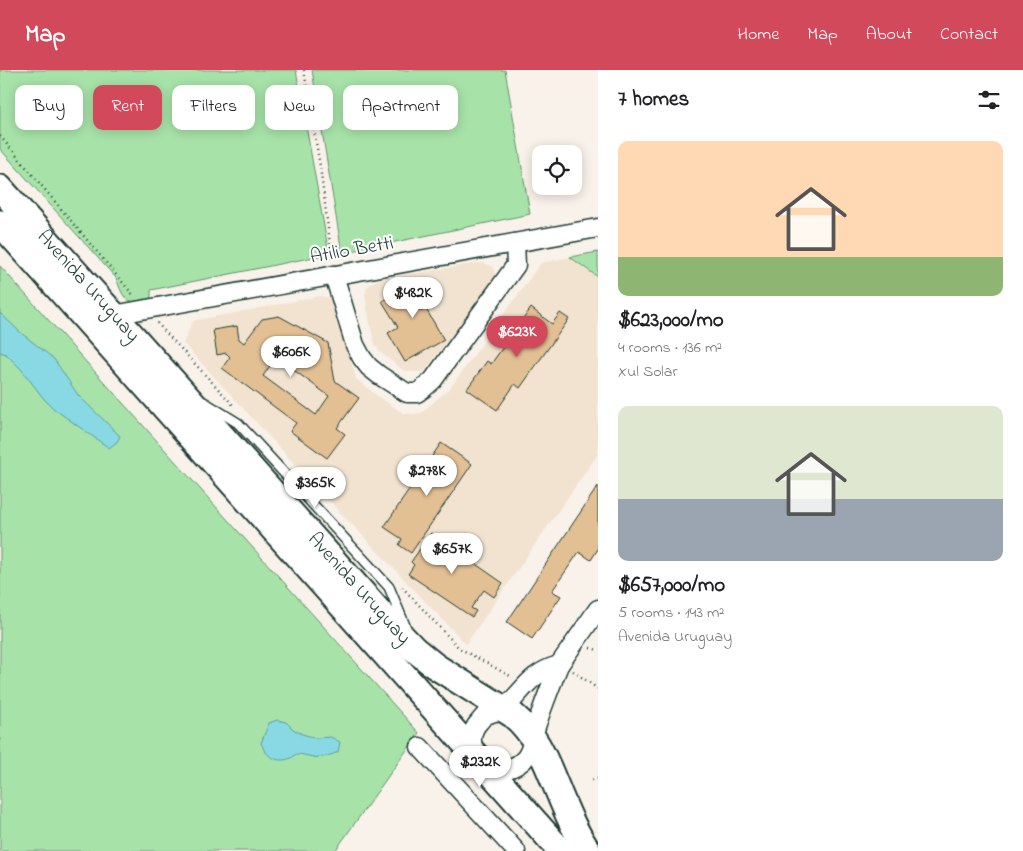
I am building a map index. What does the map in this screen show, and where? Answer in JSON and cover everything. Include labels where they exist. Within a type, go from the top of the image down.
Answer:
[{"type":"main road","name":"Avenida Uruguay","points":[[0,188],[414,649],[435,666],[520,721],[533,736],[543,754],[568,813],[581,841],[588,851]]},
{"type":"main road","name":"Avenida Uruguay","points":[[0,223],[561,851]]},
{"type":"street","name":"Atilio Betti","points":[[113,315],[598,228]]},
{"type":"street","points":[[334,275],[355,345],[362,358],[379,375],[407,393],[417,393],[433,380],[516,265],[515,243]]},
{"type":"street","points":[[560,664],[546,668],[534,676],[504,710],[490,713],[479,722],[473,734],[473,748],[479,760],[492,769],[507,770],[520,764],[529,752],[546,697],[560,664],[598,609]]},
{"type":"street","points":[[420,748],[516,851]]},
{"type":"path","points":[[304,70],[320,166],[334,275]]},
{"type":"path","points":[[560,664],[598,689]]},
{"type":"path","points":[[592,780],[598,778]]},
{"type":"shaded area","points":[[570,257],[598,277],[598,454],[466,644],[314,485],[183,343],[193,321],[320,296],[329,298],[337,308],[356,379],[403,413],[421,413],[450,388],[541,263]]},
{"type":"shaded area","points":[[484,263],[494,268],[495,274],[492,282],[424,372],[403,370],[381,353],[375,345],[369,320],[365,295],[367,287],[379,279]]},
{"type":"green space","points":[[0,70],[296,70],[299,85],[265,85],[265,130],[307,130],[329,254],[151,290],[148,302],[134,302],[123,295],[116,278],[0,149]]},
{"type":"green space","points":[[312,70],[505,70],[530,214],[342,253],[322,130],[333,130],[333,85],[314,85]]},
{"type":"green space","points":[[598,252],[598,277],[570,257]]},
{"type":"green space","points":[[0,266],[419,733],[335,851],[0,851]]},
{"type":"water","points":[[0,313],[54,359],[78,395],[120,436],[117,442],[109,448],[54,409],[21,369],[6,354],[0,352]]},
{"type":"water","points":[[277,720],[286,722],[302,734],[316,738],[331,737],[340,742],[338,752],[319,757],[296,754],[284,760],[268,755],[261,743],[269,723]]},
{"type":"building","points":[[436,281],[439,302],[416,305],[420,312],[426,309],[444,340],[405,362],[388,333],[398,327],[382,301],[393,295],[392,288]]},
{"type":"building","points":[[531,308],[552,324],[560,313],[569,319],[520,388],[515,384],[497,410],[467,389],[487,361],[491,364]]},
{"type":"building","points":[[279,316],[328,343],[335,381],[359,398],[337,428],[345,434],[327,458],[290,431],[296,423],[222,368],[230,357],[226,353],[217,355],[213,330],[237,326],[239,339],[244,343],[262,319]],"holes":[[[276,357],[329,396],[316,415],[263,376]]]},
{"type":"building","points":[[441,443],[472,464],[411,553],[399,545],[402,539],[384,527]]},
{"type":"building","points":[[598,486],[598,549],[591,560],[579,552],[552,591],[561,596],[532,639],[507,622]]},
{"type":"building","points":[[431,533],[503,583],[494,597],[484,590],[471,608],[476,611],[472,617],[408,574],[414,565],[411,562]]}]
